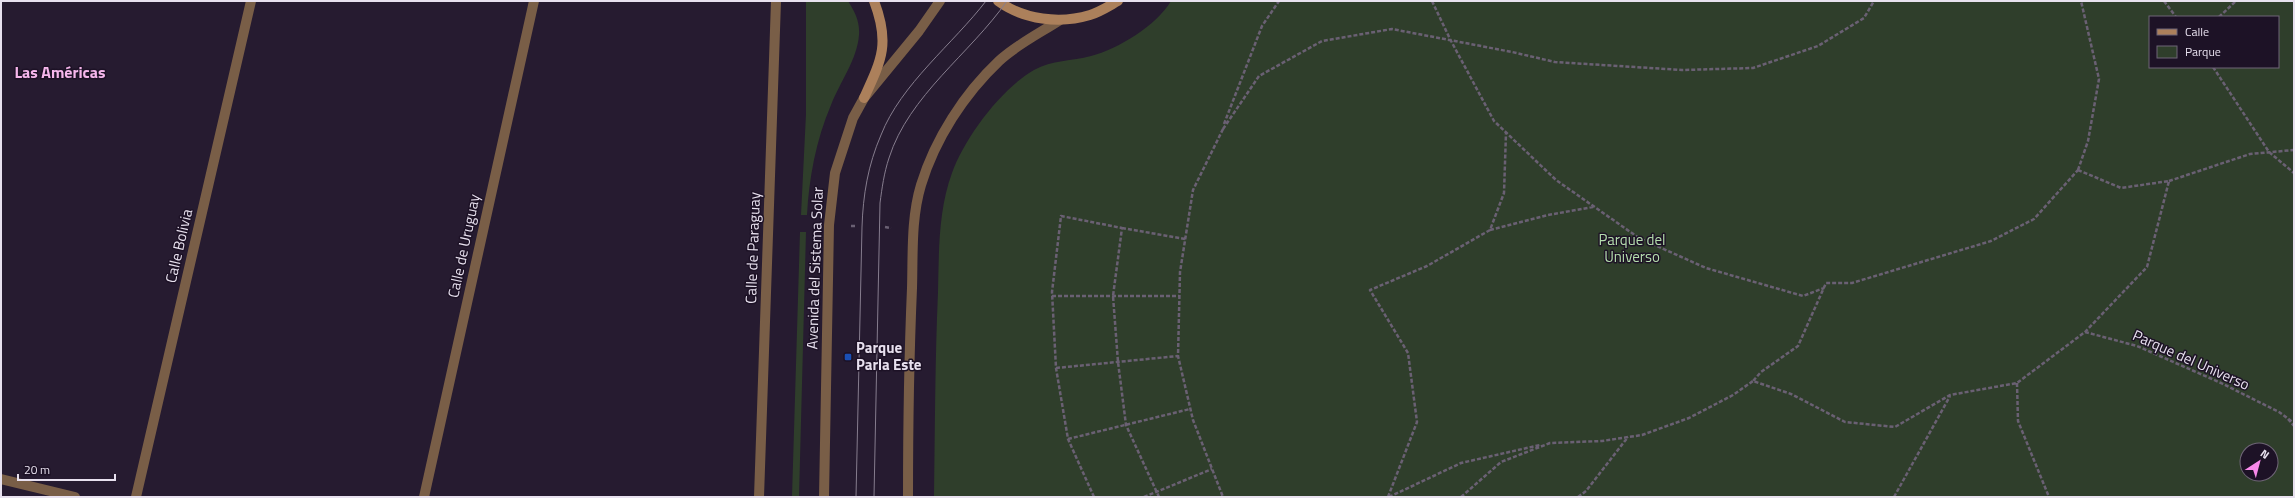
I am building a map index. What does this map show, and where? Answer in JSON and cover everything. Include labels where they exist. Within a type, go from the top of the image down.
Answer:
[{"type":"main road","points":[[864,98],[879,66],[884,42],[880,17],[874,1]]},
{"type":"main road","points":[[998,1],[1032,17],[1060,20],[1091,15],[1118,1]]},
{"type":"street","name":"Calle Bolivia","points":[[136,497],[251,1]]},
{"type":"street","name":"Calle de Uruguay","points":[[424,497],[534,1]]},
{"type":"street","name":"Calle de Paraguay","points":[[759,497],[776,1]]},
{"type":"street","name":"Avenida del Sistema Solar","points":[[824,497],[831,200],[835,173],[853,118],[864,98],[919,31],[940,1]]},
{"type":"street","points":[[908,497],[909,340],[914,225],[921,186],[940,138],[985,76],[1000,60],[1060,20]]},
{"type":"street","points":[[1,479],[75,497]]},
{"type":"path","points":[[1223,497],[1190,409],[1178,356],[1180,272],[1193,190],[1223,129],[1262,26],[1279,1]]},
{"type":"path","points":[[1432,1],[1450,39],[1494,121],[1556,180],[1639,238],[1706,268],[1802,296],[1824,287],[1826,284],[1852,283],[1991,241],[2034,219],[2078,170],[2088,141],[2099,79],[2081,1]]},
{"type":"path","points":[[1223,129],[1260,76],[1322,41],[1392,29],[1450,39],[1555,62],[1682,70],[1753,68],[1818,46],[1864,18],[1874,1]]},
{"type":"path","points":[[2164,1],[2175,16]]},
{"type":"path","points":[[2220,16],[2236,1]]},
{"type":"path","points":[[2214,68],[2269,152],[2294,173]]},
{"type":"path","points":[[1490,230],[1504,193],[1506,132]]},
{"type":"path","points":[[2078,170],[2121,188],[2169,181],[2250,154],[2294,150]]},
{"type":"path","points":[[1753,381],[1791,394],[1845,422],[1895,427],[1950,395],[2017,382],[2085,332],[2147,267],[2169,181]]},
{"type":"path","points":[[1389,497],[1417,422],[1408,353],[1370,290],[1427,266],[1490,230],[1548,215],[1594,207]]},
{"type":"path","points":[[1094,497],[1068,439],[1056,368],[1052,296],[1061,216],[1185,238]]},
{"type":"path","points":[[1122,228],[1113,296],[1118,362],[1126,425],[1159,497]]},
{"type":"path","points":[[1389,497],[1461,464],[1550,443],[1602,441],[1642,435],[1689,418],[1733,395],[1753,381],[1761,372],[1798,346],[1824,287]]},
{"type":"path","points":[[1052,296],[1179,296]]},
{"type":"path","name":"Parque del Universo","points":[[2085,332],[2137,346],[2221,383],[2284,416],[2294,423]]},
{"type":"path","points":[[1056,368],[1178,356]]},
{"type":"path","points":[[2017,382],[2018,421],[2049,497]]},
{"type":"path","points":[[1894,497],[1950,395]]},
{"type":"path","points":[[1068,439],[1190,409]]},
{"type":"path","name":"Parque del Universo","points":[[2284,416],[2294,426]]},
{"type":"path","points":[[1578,497],[1586,491],[1629,437]]},
{"type":"path","points":[[1461,497],[1501,462],[1550,443]]},
{"type":"path","points":[[1144,497],[1212,469]]},
{"type":"green space","points":[[806,1],[848,1],[853,9],[859,26],[859,35],[858,44],[852,62],[835,96],[821,132],[809,187],[807,215],[801,215],[806,114]]},
{"type":"green space","name":"Parque del Universo","points":[[1171,1],[2294,1],[2294,497],[934,497],[936,344],[940,232],[947,187],[958,159],[975,130],[997,101],[1022,78],[1034,70],[1048,64],[1084,58],[1102,53],[1124,42],[1146,28],[1156,19]]},
{"type":"green space","points":[[800,232],[806,232],[799,497],[792,497]]},
{"type":"tram line","points":[[856,497],[862,227],[865,192],[876,146],[890,116],[901,99],[914,82],[986,1]]},
{"type":"tram line","points":[[874,497],[880,203],[887,164],[898,135],[911,114],[925,95],[976,39],[1007,1]]},
{"type":"place","name":"Parque Parla Este","points":[[848,357]]},
{"type":"district","name":"Las Américas","points":[[60,72]]}]
